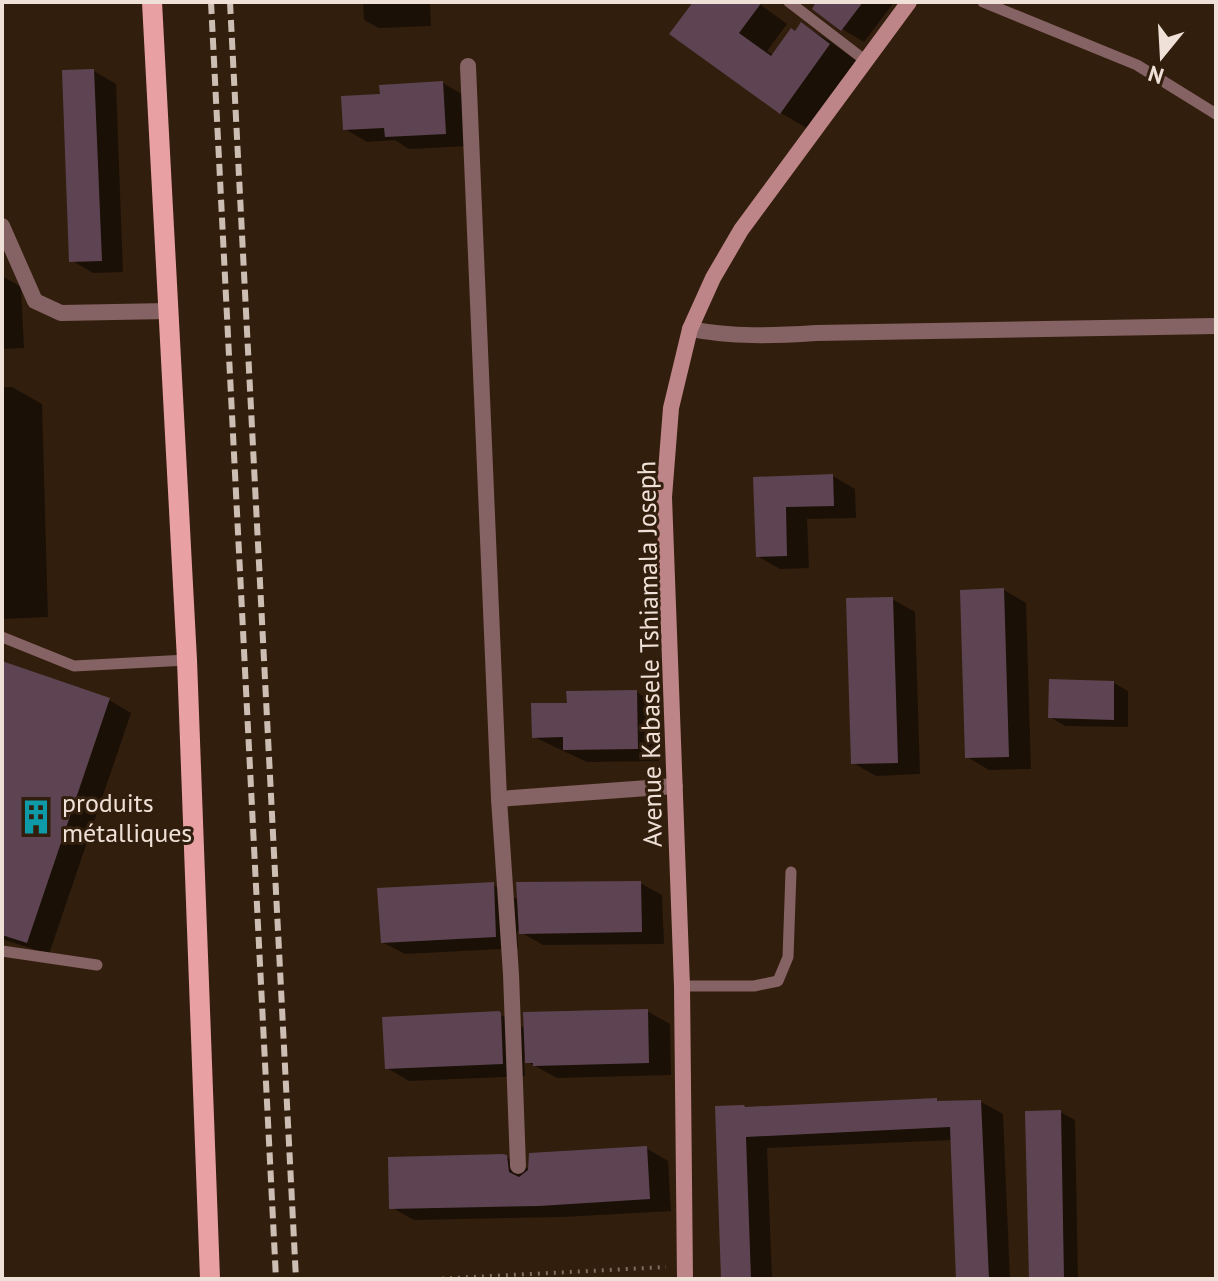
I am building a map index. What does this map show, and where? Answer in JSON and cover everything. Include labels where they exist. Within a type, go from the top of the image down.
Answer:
[{"type":"main road","points":[[152,2],[187,660],[210,1279]]},
{"type":"main road","name":"Avenue Kabasele Tshiamala Joseph","points":[[685,1272],[682,986],[664,497],[671,408],[690,329],[713,278],[741,230],[909,2]]},
{"type":"street","points":[[468,66],[518,1166]]},
{"type":"street","points":[[2,226],[35,301],[61,313],[168,311]]},
{"type":"street","points":[[690,329],[764,337],[816,333],[1216,326]]},
{"type":"street","points":[[499,799],[675,786]]},
{"type":"lane","points":[[789,2],[866,61]]},
{"type":"lane","points":[[983,2],[1137,65],[1216,114]]},
{"type":"lane","points":[[2,637],[74,666],[187,660]]},
{"type":"lane","points":[[682,986],[754,986],[778,981],[788,957],[791,872]]},
{"type":"lane","points":[[2,951],[97,965]]},
{"type":"path","points":[[434,1279],[685,1272]]},
{"type":"building","points":[[693,2],[762,2],[739,33],[771,56],[791,28],[795,31],[801,22],[830,44],[780,114],[669,34]]},
{"type":"building","points":[[816,2],[863,2],[841,31],[812,9]]},
{"type":"building","points":[[94,69],[102,261],[69,262],[62,70]]},
{"type":"building","points":[[443,81],[446,134],[385,137],[384,128],[343,130],[341,96],[380,94],[379,85]]},
{"type":"building","points":[[833,474],[834,506],[786,507],[787,556],[756,557],[753,477]]},
{"type":"building","points":[[1004,588],[1009,757],[965,758],[960,590]]},
{"type":"building","points":[[893,597],[898,763],[851,764],[846,598]]},
{"type":"building","name":"produits métalliques","points":[[2,661],[110,698],[27,943],[2,935]]},
{"type":"building","points":[[1049,679],[1114,681],[1114,720],[1048,718]]},
{"type":"building","points":[[637,690],[638,749],[563,750],[563,737],[532,738],[531,703],[567,703],[566,691]]},
{"type":"building","points":[[641,881],[642,932],[519,934],[516,882]]},
{"type":"building","points":[[494,882],[496,937],[381,943],[377,888]]},
{"type":"building","points":[[648,1009],[649,1063],[533,1066],[533,1063],[525,1063],[523,1012]]},
{"type":"building","points":[[499,1011],[503,1064],[385,1069],[382,1017]]},
{"type":"building","points":[[937,1098],[937,1101],[981,1100],[989,1279],[956,1279],[950,1127],[746,1137],[751,1279],[721,1279],[715,1106]]},
{"type":"building","points":[[1061,1110],[1064,1279],[1029,1279],[1025,1111]]},
{"type":"building","points":[[647,1146],[650,1199],[539,1206],[389,1209],[388,1157],[503,1154],[507,1155],[509,1172],[519,1177],[528,1170],[529,1153]]},
{"type":"railway","points":[[211,2],[276,1279]]},
{"type":"railway","points":[[230,2],[296,1279]]},
{"type":"place","name":"produits métalliques","points":[[36,817]]}]
